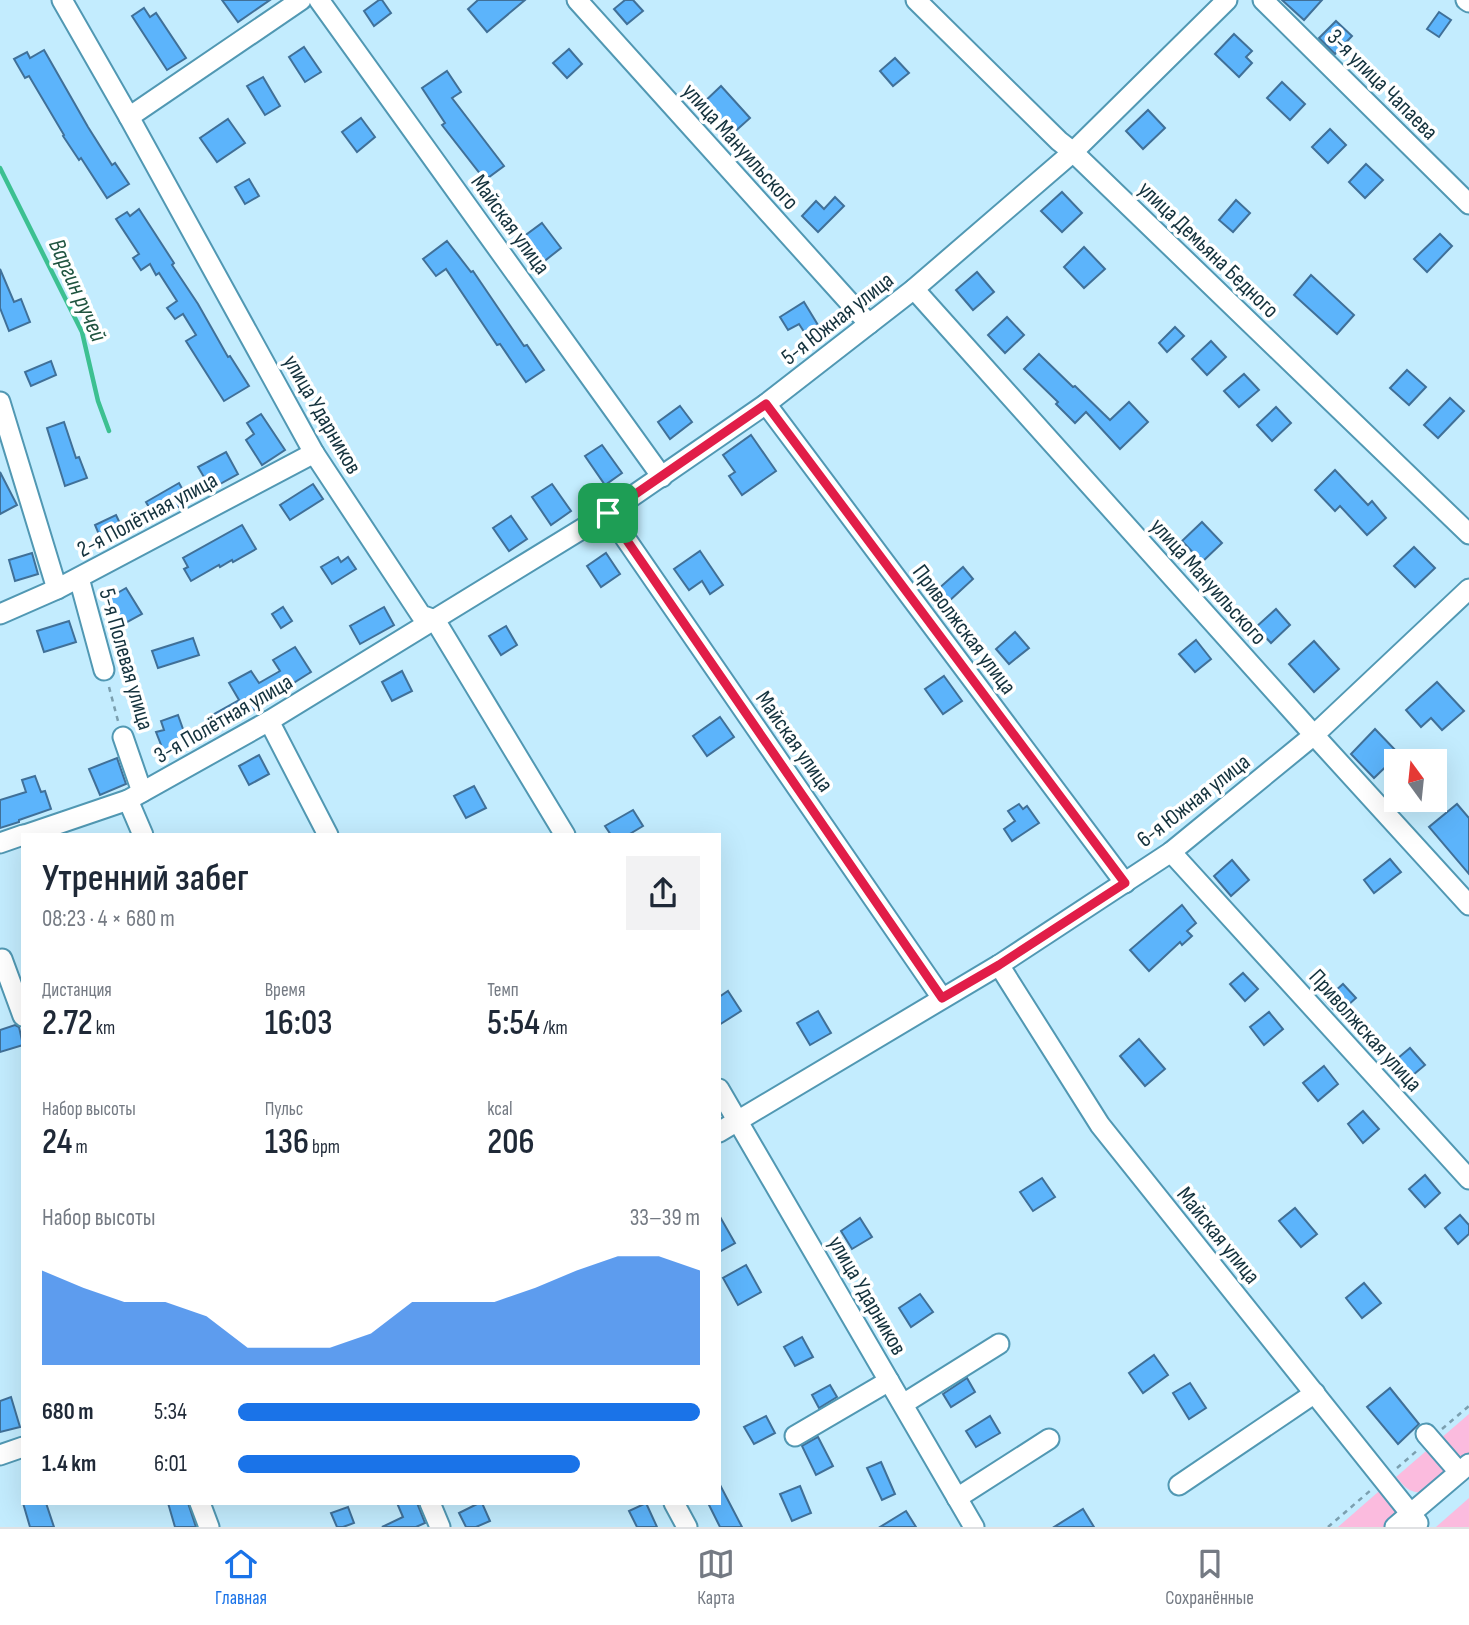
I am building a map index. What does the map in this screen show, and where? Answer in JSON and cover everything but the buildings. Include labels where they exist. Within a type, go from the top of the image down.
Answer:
[{"type":"street","name":"улица Ударников","points":[[62,0],[314,453],[421,615],[435,620],[564,833]]},
{"type":"street","points":[[129,117],[301,0]]},
{"type":"street","name":"Майская улица","points":[[319,0],[662,477]]},
{"type":"street","name":"улица Мануильского","points":[[577,0],[869,324]]},
{"type":"street","name":"улица Демьяна Бедного","points":[[916,0],[1059,142],[1073,152],[1469,534]]},
{"type":"street","name":"5-я Южная улица","points":[[435,620],[662,477],[766,404],[914,289],[1073,152],[1227,0]]},
{"type":"street","name":"3-я улица Чапаева","points":[[1263,0],[1469,204]]},
{"type":"street","name":"улица Мануильского","points":[[914,289],[1469,905]]},
{"type":"street","points":[[0,402],[57,589]]},
{"type":"street","name":"Приволжская улица","points":[[766,404],[1125,883]]},
{"type":"street","name":"2-я Полётная улица","points":[[0,614],[79,578],[314,453]]},
{"type":"street","name":"Майская улица","points":[[608,513],[942,998]]},
{"type":"street","name":"5-я Полевая улица","points":[[79,578],[104,670]]},
{"type":"street","name":"6-я Южная улица","points":[[721,1131],[999,965],[1171,852],[1314,735],[1469,589]]},
{"type":"street","name":"3-я Полётная улица","points":[[30,833],[135,796],[269,722],[435,620]]},
{"type":"street","points":[[269,722],[327,833]]},
{"type":"street","name":"5-я Полевая улица","points":[[123,737],[143,833]]},
{"type":"street","name":"3-я Полётная улица","points":[[0,843],[21,836]]},
{"type":"street","name":"Приволжская улица","points":[[1171,852],[1469,1179]]},
{"type":"street","points":[[2,959],[21,1011]]},
{"type":"street","name":"Майская улица","points":[[999,965],[1100,1125],[1414,1521]]},
{"type":"street","name":"улица Ударников","points":[[721,1092],[974,1527]]},
{"type":"street","points":[[903,1404],[999,1344]]},
{"type":"street","points":[[795,1436],[889,1381]]},
{"type":"street","points":[[1179,1485],[1315,1393]]},
{"type":"street","points":[[1395,1527],[1414,1521],[1466,1472],[1428,1437]]},
{"type":"street","points":[[957,1497],[1049,1439]]},
{"type":"street","points":[[0,1455],[21,1448]]},
{"type":"street","points":[[201,1505],[209,1527]]},
{"type":"street","points":[[430,1505],[440,1527]]},
{"type":"street","points":[[675,1505],[687,1527]]},
{"type":"path","name":"5-я Полевая улица","points":[[104,670],[123,737]]},
{"type":"path","points":[[1328,1527],[1428,1437],[1469,1406]]},
{"type":"shaded area","points":[[1469,1414],[1469,1456],[1424,1493],[1405,1487],[1396,1477]]},
{"type":"shaded area","points":[[1385,1486],[1397,1509],[1392,1521],[1384,1527],[1338,1527]]},
{"type":"shaded area","points":[[1469,1498],[1469,1527],[1436,1527]]},
{"type":"waterway","name":"Варгин ручей","points":[[0,168],[82,332],[98,401],[109,431]]},
{"type":"route","points":[[766,404],[1125,883],[999,965],[942,998],[608,513],[766,404]]}]
